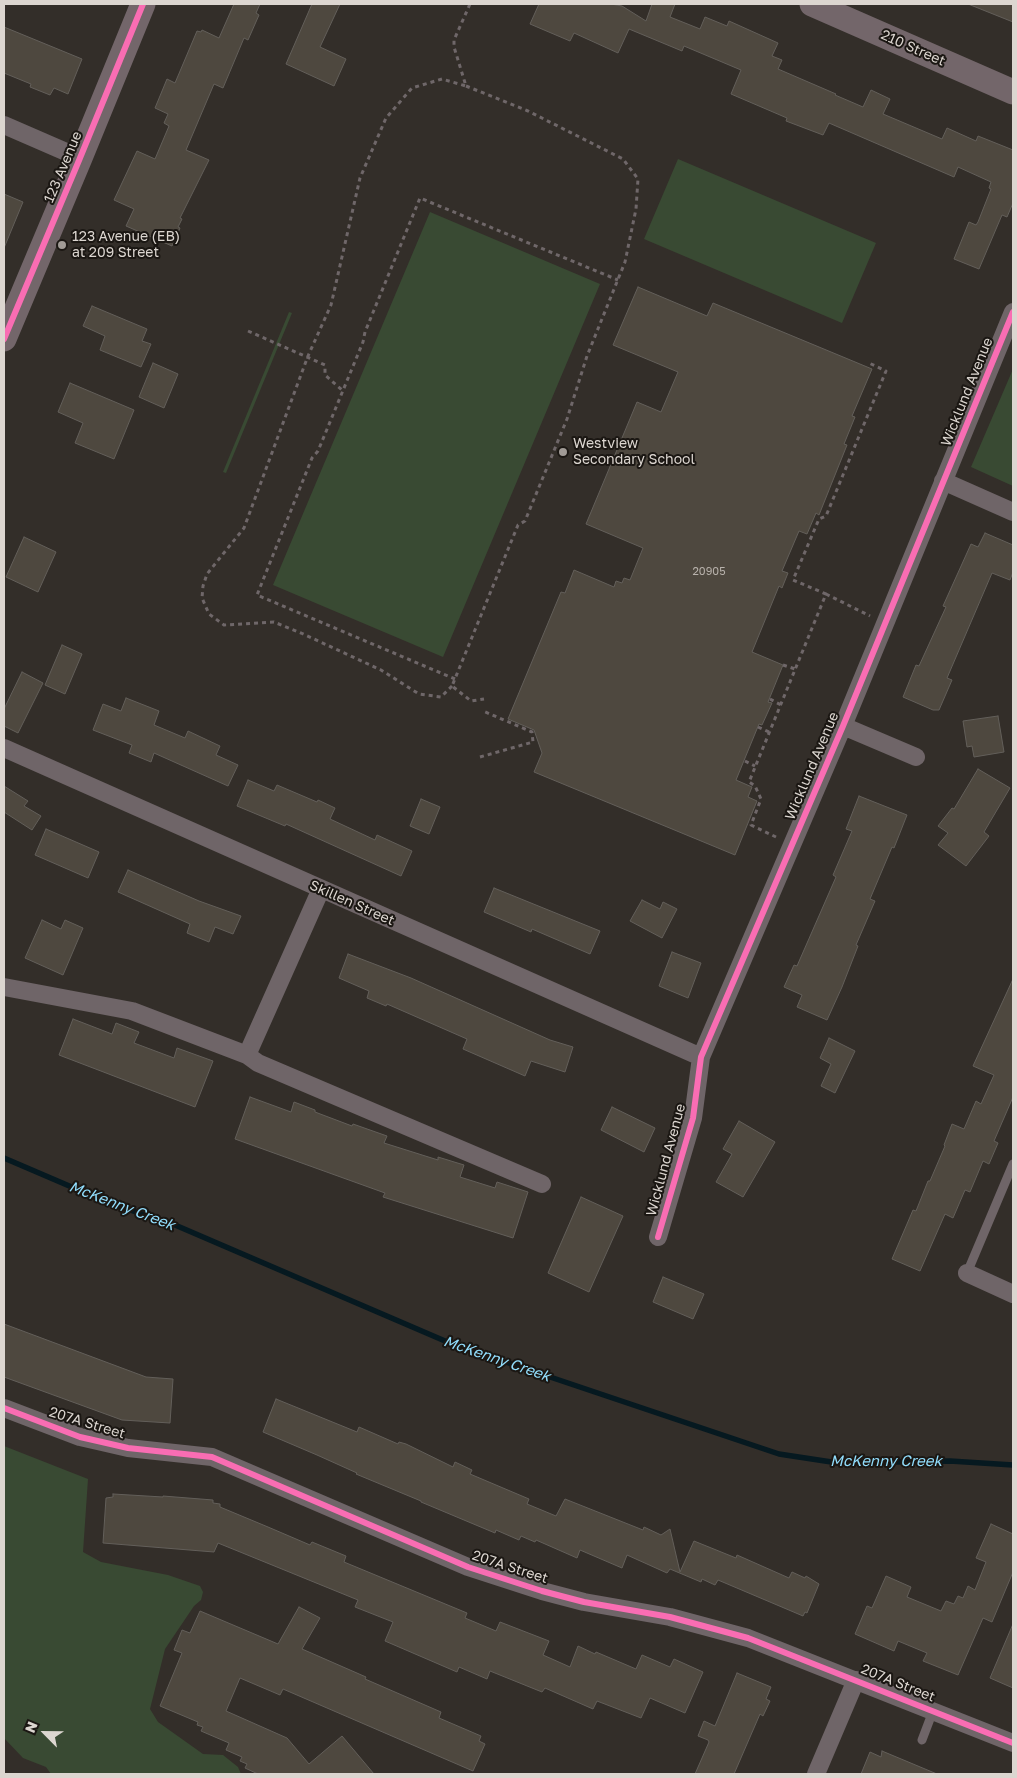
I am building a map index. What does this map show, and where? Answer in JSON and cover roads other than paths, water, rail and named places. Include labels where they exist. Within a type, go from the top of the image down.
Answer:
[{"type":"street","name":"123 Avenue","points":[[4,339],[143,4]]},
{"type":"street","name":"210 Street","points":[[812,4],[1013,92]]},
{"type":"street","points":[[4,125],[80,158]]},
{"type":"street","name":"Wicklund Avenue","points":[[658,1237],[693,1118],[701,1058],[843,726],[1013,312]]},
{"type":"street","points":[[943,481],[1013,512]]},
{"type":"street","name":"Wicklund Avenue","points":[[843,726],[916,757]]},
{"type":"street","name":"Skillen Street","points":[[4,748],[701,1058]]},
{"type":"street","points":[[247,1055],[321,889]]},
{"type":"street","points":[[4,987],[132,1011],[247,1055],[258,1063],[542,1184]]},
{"type":"street","points":[[967,1273],[1013,1294]]},
{"type":"street","name":"207A Street","points":[[4,1408],[80,1437],[128,1448],[212,1457],[468,1567],[534,1589],[584,1602],[670,1617],[756,1641],[1013,1743]]},
{"type":"street","points":[[816,1774],[856,1680]]},
{"type":"lane","points":[[967,1273],[1013,1164]]},
{"type":"lane","points":[[922,1740],[933,1711]]},
{"type":"waterway","name":"McKenny Creek","points":[[4,1158],[109,1203],[175,1225],[452,1344],[779,1454],[838,1463],[950,1461],[1013,1465]]},
{"type":"place","name":"123 Avenue (EB) at 209 Street","points":[[62,245]]},
{"type":"place","name":"Westview Secondary School","points":[[563,452]]}]
